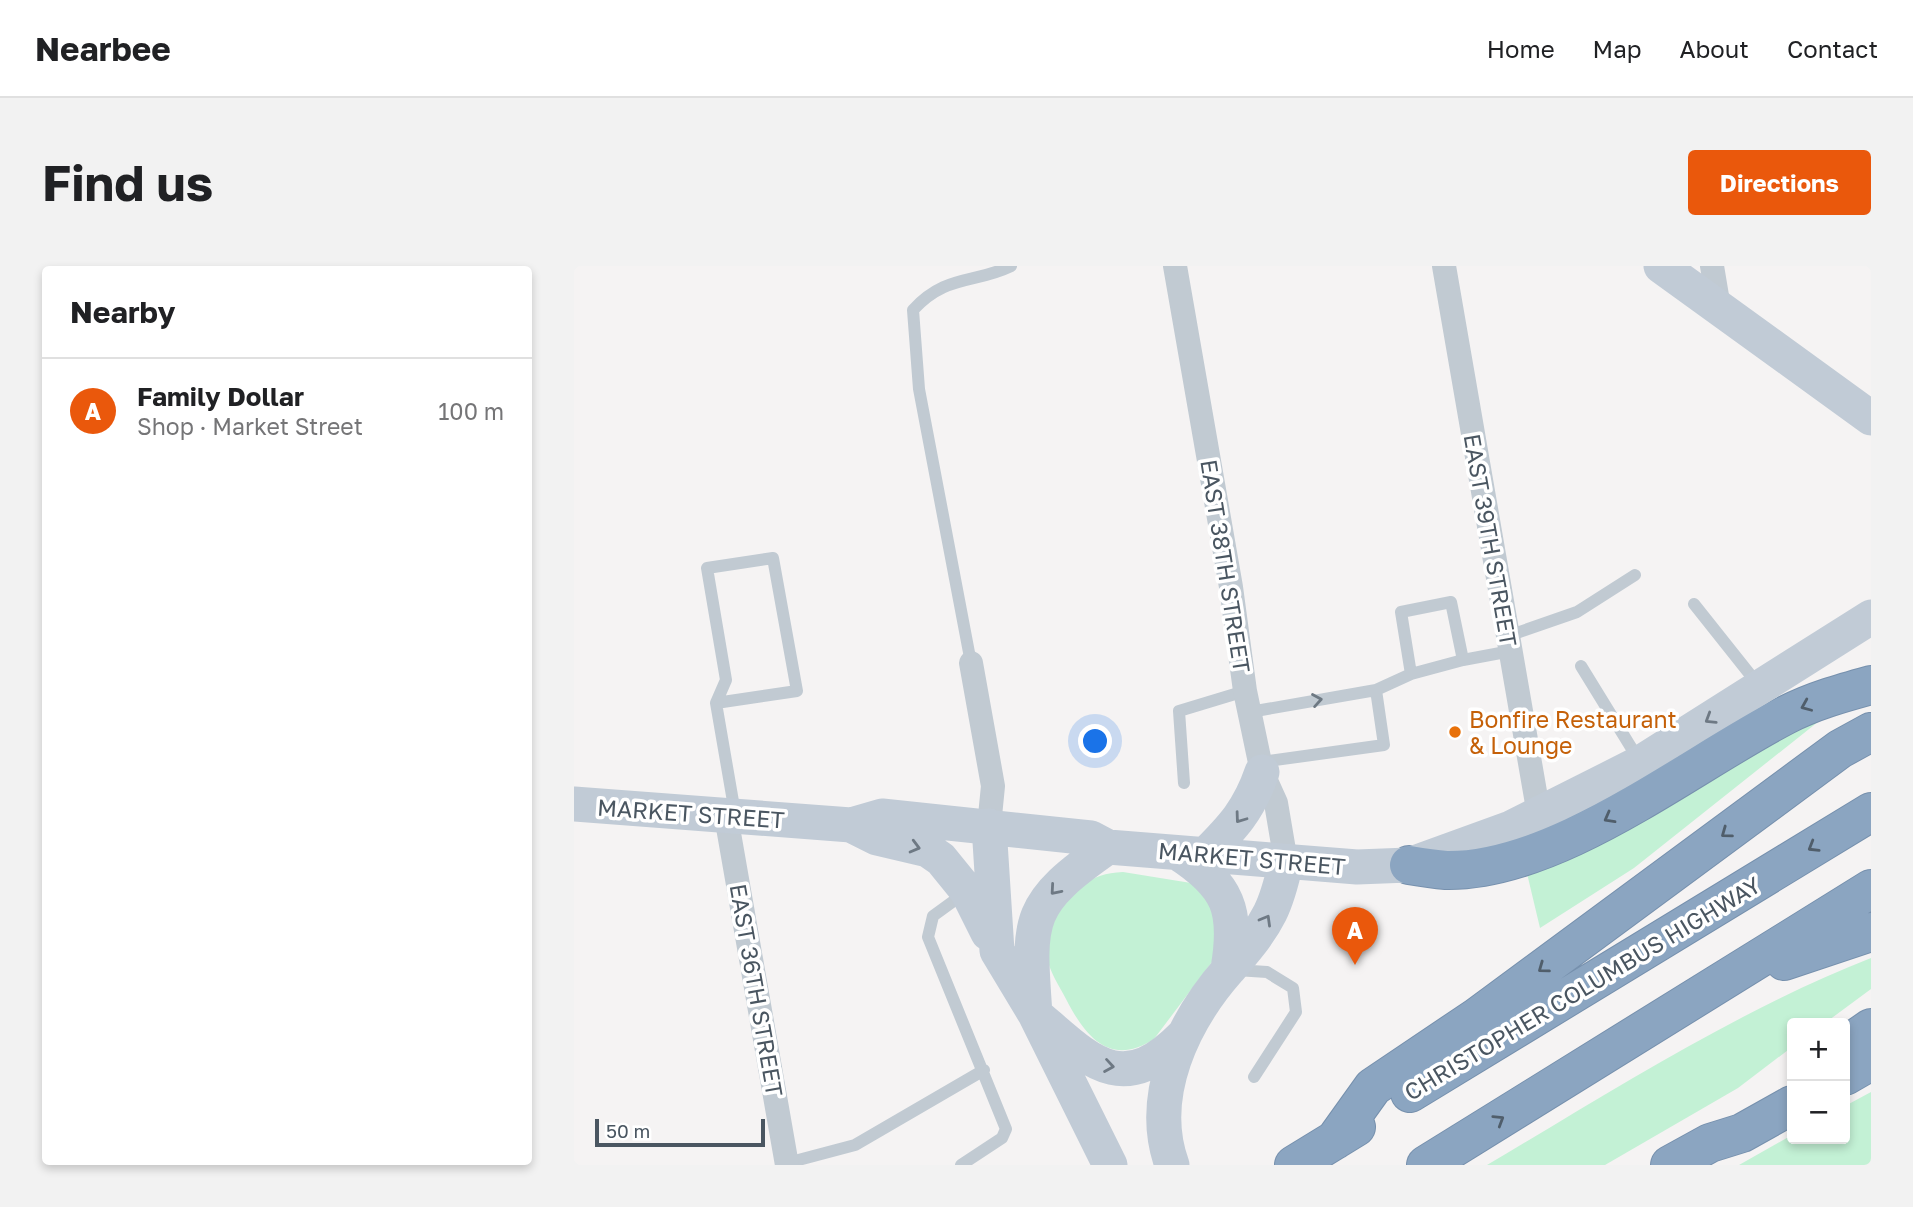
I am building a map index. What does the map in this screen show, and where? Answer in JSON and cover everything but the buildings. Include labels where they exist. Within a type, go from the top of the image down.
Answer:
[{"type":"highway","points":[[1409,865],[1461,869],[1497,863],[1540,849],[1596,825],[1788,713],[1871,685]]},
{"type":"highway","points":[[1335,1140],[1373,1087],[1477,1017],[1856,740],[1871,714]]},
{"type":"highway","name":"CHRISTOPHER COLUMBUS HIGHWAY","points":[[1294,1165],[1871,811]]},
{"type":"highway","points":[[1426,1165],[1871,889]]},
{"type":"highway","points":[[1723,982],[1871,932]]},
{"type":"highway","points":[[1850,1043],[1871,1028]]},
{"type":"highway","points":[[1850,1073],[1871,1061]]},
{"type":"highway","points":[[1710,1143],[1734,1121],[1787,1085]]},
{"type":"highway","points":[[1670,1165],[1710,1143],[1742,1133],[1787,1108]]},
{"type":"main road","points":[[1661,266],[1871,418]]},
{"type":"main road","name":"MARKET STREET","points":[[574,804],[851,825],[882,816],[1091,838],[1108,847],[1357,867],[1409,865],[1466,846],[1539,815],[1640,763],[1871,617]]},
{"type":"main road","points":[[1228,970],[1233,917],[1219,886],[1190,854],[1241,817],[1251,802],[1261,767]]},
{"type":"main road","points":[[851,825],[877,838],[928,850],[941,859],[967,891],[1035,1014],[1106,1163]]},
{"type":"main road","points":[[989,826],[998,951]]},
{"type":"main road","points":[[1108,847],[1053,890],[1040,909],[1030,948],[1035,1014],[1090,1061],[1109,1067],[1146,1063],[1166,1053],[1184,1035],[1228,970],[1246,953],[1270,915],[1286,862]]},
{"type":"main road","points":[[1172,1165],[1165,1138],[1165,1101],[1173,1062],[1184,1035]]},
{"type":"street","name":"EAST 38TH STREET","points":[[1175,266],[1231,587],[1248,702],[1261,767],[1276,803],[1286,862]]},
{"type":"street","name":"EAST 39TH STREET","points":[[1444,266],[1539,815]]},
{"type":"street","points":[[1712,266],[1719,308]]},
{"type":"street","points":[[971,663],[993,786],[989,826]]},
{"type":"street","name":"EAST 36TH STREET","points":[[731,816],[787,1164]]},
{"type":"lane","points":[[971,663],[919,389],[913,310],[925,297],[950,282],[1011,266]]},
{"type":"lane","points":[[716,703],[797,691],[773,558],[707,568],[726,680],[716,703],[731,816]]},
{"type":"lane","points":[[1184,783],[1179,711],[1376,690],[1411,674],[1509,644],[1577,612],[1635,575]]},
{"type":"lane","points":[[1411,674],[1401,612],[1451,602],[1463,660]]},
{"type":"lane","points":[[1694,604],[1760,687]]},
{"type":"lane","points":[[1581,666],[1640,763]]},
{"type":"lane","points":[[1261,767],[1384,746],[1376,690]]},
{"type":"lane","points":[[961,1165],[1002,1138],[1006,1129],[928,937],[933,916],[967,891]]},
{"type":"lane","points":[[1228,970],[1267,972],[1293,988],[1296,1012],[1254,1077]]},
{"type":"lane","points":[[787,1164],[855,1145],[984,1070]]},
{"type":"green space","points":[[1843,702],[1634,868],[1540,928],[1525,865]]},
{"type":"green space","points":[[1123,872],[1191,883],[1217,903],[1215,958],[1154,1039],[1124,1050],[1101,1044],[1082,1025],[1055,979],[1047,953],[1052,914],[1091,880]]},
{"type":"green space","points":[[1871,958],[1871,989],[1832,1018],[1787,1018],[1787,1051],[1738,1088],[1605,1165],[1487,1165],[1724,1027]]},
{"type":"green space","points":[[1871,1092],[1871,1165],[1739,1165],[1787,1138],[1787,1144],[1850,1144],[1850,1103]]},
{"type":"place","name":"Bonfire Restaurant & Lounge","points":[[1455,732]]},
{"type":"place","name":"Family Dollar","points":[[1355,965]]}]
